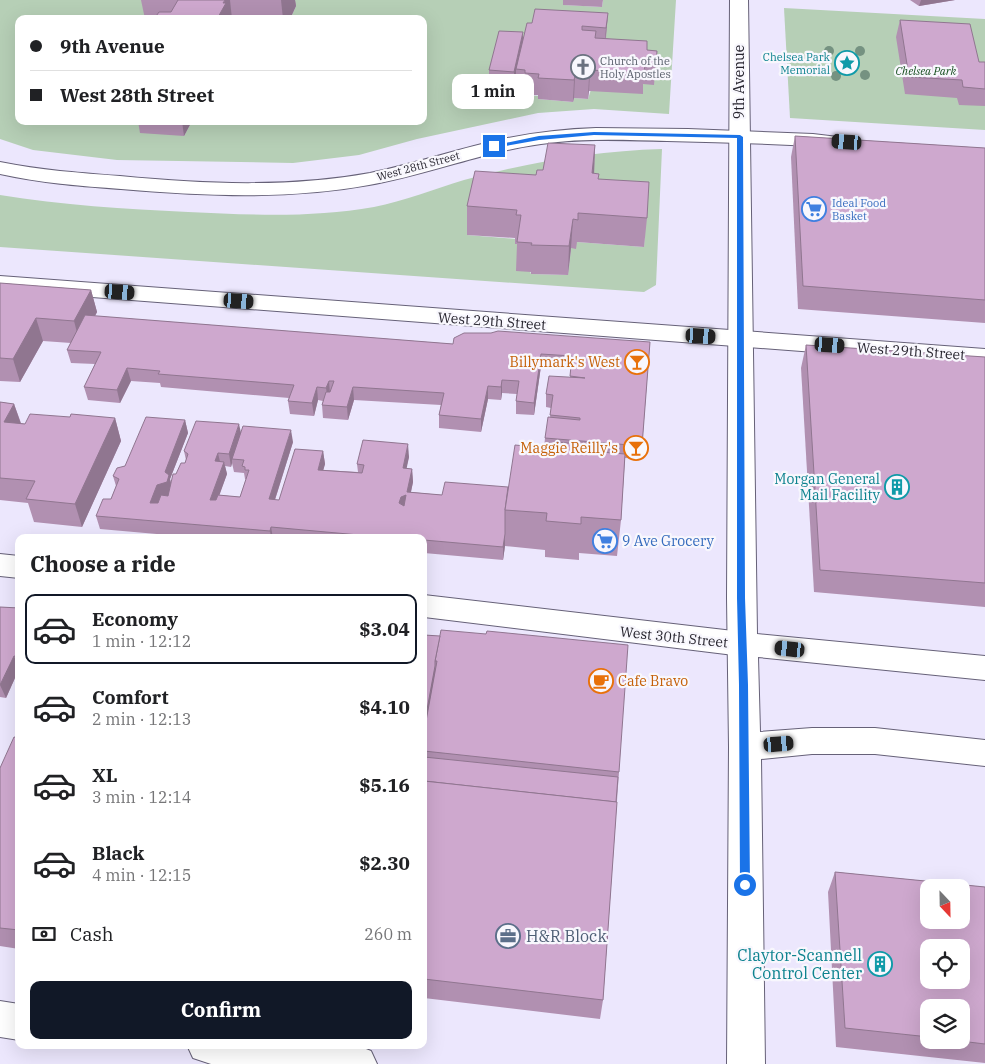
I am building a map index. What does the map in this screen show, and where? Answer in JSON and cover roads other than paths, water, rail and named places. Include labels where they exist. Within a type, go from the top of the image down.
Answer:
[{"type":"street","name":"9th Avenue","points":[[739,0],[739,339],[745,747],[746,1064]]},
{"type":"street","name":"West 28th Street","points":[[0,168],[31,174],[125,184],[229,190],[274,190],[369,179],[509,143],[555,136],[612,133],[847,142]]},
{"type":"street","name":"West 29th Street","points":[[0,283],[985,357]]},
{"type":"street","points":[[0,565],[15,567]]},
{"type":"street","name":"West 30th Street","points":[[427,606],[648,635],[985,668]]},
{"type":"street","points":[[745,747],[812,741],[875,741],[985,753]]},
{"type":"street","points":[[0,1019],[15,1021]]},
{"type":"street","points":[[238,1049],[358,1064]]},
{"type":"place","name":"Chelsea Park Memorial","points":[[847,63]]},
{"type":"place","name":"Church of the Holy Apostles","points":[[583,67]]},
{"type":"place","name":"Ideal Food Basket","points":[[814,209]]},
{"type":"place","name":"Billymark's West","points":[[637,362]]},
{"type":"place","name":"Maggie Reilly's","points":[[636,448]]},
{"type":"place","name":"Morgan General Mail Facility","points":[[897,487]]},
{"type":"place","name":"9 Ave Grocery","points":[[605,541]]},
{"type":"place","name":"Cafe Bravo","points":[[601,681]]},
{"type":"place","name":"H&R Block","points":[[508,936]]},
{"type":"place","name":"Claytor-Scannell Control Center","points":[[880,964]]},
{"type":"park label","name":"Chelsea Park","points":[[926,71]]}]
